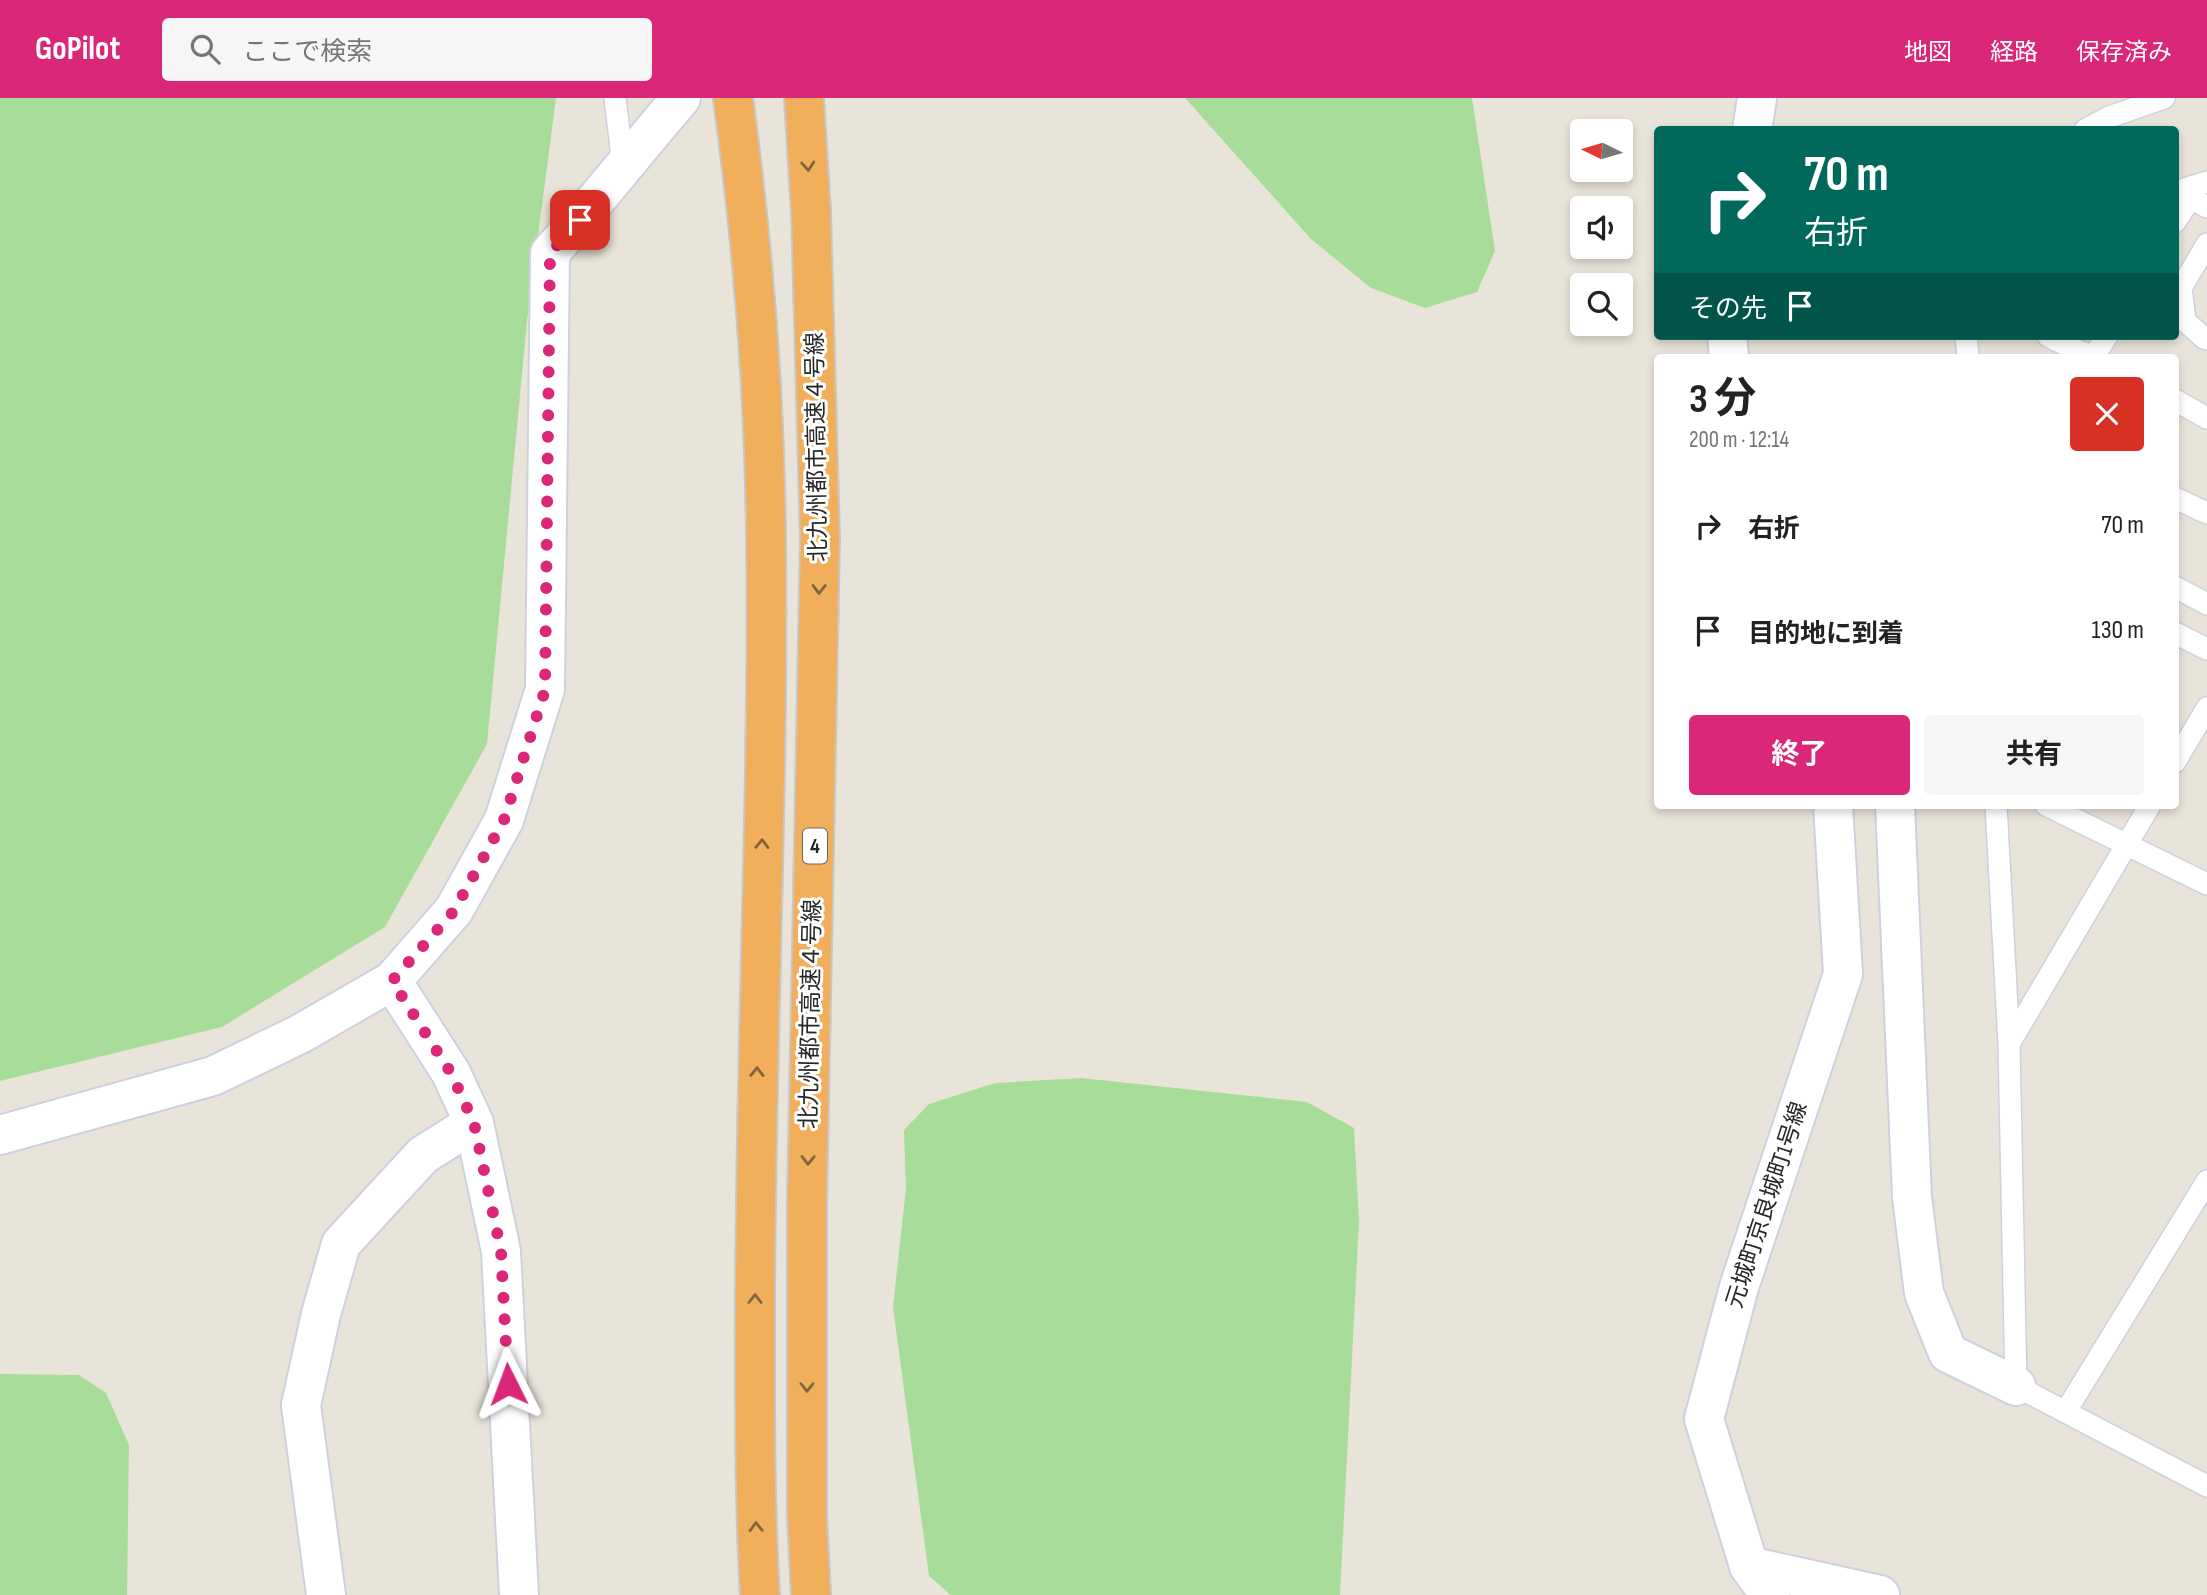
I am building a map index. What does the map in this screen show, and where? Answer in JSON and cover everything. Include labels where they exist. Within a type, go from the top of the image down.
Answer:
[{"type":"highway","name":"北九州都市高速４号線","points":[[804,98],[811,212],[820,538],[807,1202],[807,1516],[811,1595]]},
{"type":"highway","points":[[735,115],[749,229],[760,365],[766,539],[755,1208],[755,1520],[760,1595]]},
{"type":"street","points":[[0,1135],[212,1076],[300,1034],[392,981],[454,911],[504,820],[545,690],[550,253],[681,98]]},
{"type":"street","points":[[1753,126],[1757,98]]},
{"type":"street","name":"元城町京良城町1号線","points":[[1759,1581],[1704,1419],[1739,1287],[1843,974],[1833,809]]},
{"type":"street","points":[[1895,809],[1912,1196],[1924,1293],[1948,1353],[2016,1386]]},
{"type":"street","points":[[392,981],[451,1073],[474,1123],[501,1251],[519,1595]]},
{"type":"street","points":[[326,1595],[300,1405],[321,1314],[341,1244],[423,1155],[474,1123]]},
{"type":"street","points":[[1759,1581],[1880,1595]]},
{"type":"lane","points":[[615,98],[623,165]]},
{"type":"lane","points":[[2092,126],[2109,117],[2164,98]]},
{"type":"lane","points":[[2179,214],[2187,197],[2207,182]]},
{"type":"lane","points":[[2207,244],[2180,288],[2185,321],[2207,339]]},
{"type":"lane","points":[[2056,340],[2084,354]]},
{"type":"lane","points":[[2087,354],[2103,340]]},
{"type":"lane","points":[[2179,402],[2207,418]]},
{"type":"lane","points":[[2179,500],[2207,513]]},
{"type":"lane","points":[[2179,589],[2207,604]]},
{"type":"lane","points":[[2179,636],[2207,649]]},
{"type":"lane","points":[[2182,736],[2206,711]]},
{"type":"lane","points":[[1996,809],[2009,1044],[2016,1386],[2207,1486]]},
{"type":"lane","points":[[2054,809],[2207,884]]},
{"type":"lane","points":[[2009,1044],[2148,809]]},
{"type":"lane","points":[[2066,1411],[2207,1181]]},
{"type":"green space","points":[[0,98],[556,98],[527,321],[487,744],[385,927],[222,1027],[0,1081]]},
{"type":"green space","points":[[1185,98],[1472,98],[1495,251],[1477,292],[1425,308],[1371,288],[1311,239]]},
{"type":"green space","points":[[1081,1078],[1307,1102],[1354,1128],[1359,1221],[1340,1595],[951,1595],[929,1576],[893,1307],[906,1188],[904,1130],[929,1104],[995,1083]]},
{"type":"green space","points":[[0,1374],[79,1375],[106,1393],[129,1445],[127,1595],[0,1595]]},
{"type":"route","points":[[508,1384],[501,1251],[474,1123],[451,1073],[392,981],[454,911],[504,820],[545,690],[550,253],[580,220]]}]
